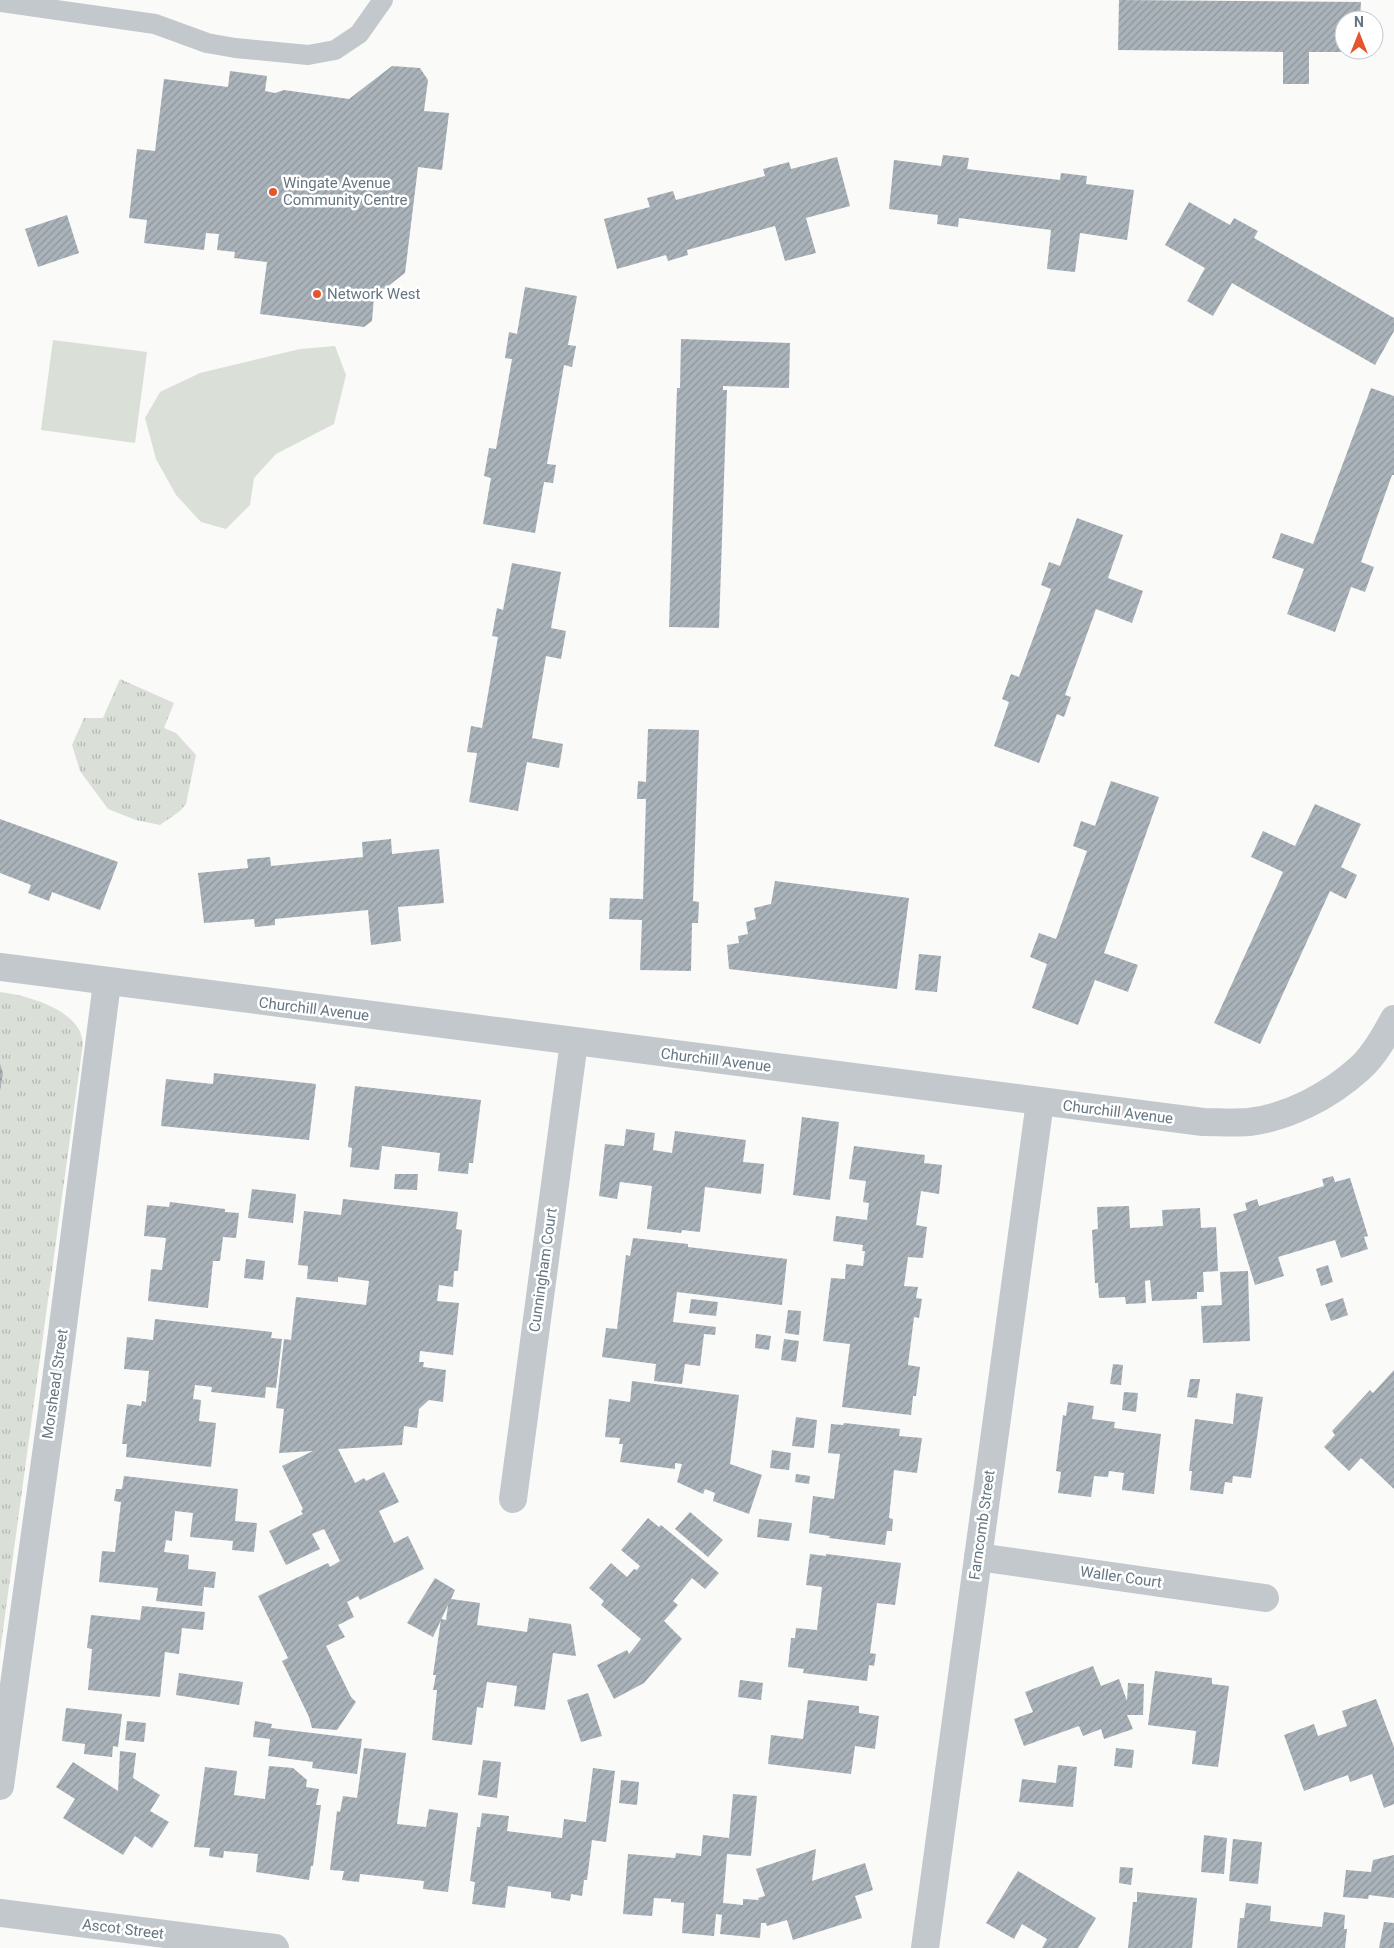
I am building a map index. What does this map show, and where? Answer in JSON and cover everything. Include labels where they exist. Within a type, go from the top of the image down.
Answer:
[{"type":"street","name":"Churchill Avenue","points":[[0,968],[1203,1122],[1249,1122],[1290,1113],[1323,1095],[1360,1069],[1384,1039],[1394,1019]]},
{"type":"street","name":"Morshead Street","points":[[0,1786],[52,1411],[107,983]]},
{"type":"street","name":"Cunningham Court","points":[[513,1499],[574,1042]]},
{"type":"street","name":"Farncomb Street","points":[[925,1948],[1040,1102]]},
{"type":"street","name":"Waller Court","points":[[978,1557],[1265,1598]]},
{"type":"street","name":"Ascot Street","points":[[0,1913],[275,1948]]},
{"type":"lane","points":[[0,2],[156,24],[207,43],[235,48],[308,55],[335,50],[359,34],[383,0]]},
{"type":"green space","points":[[53,340],[147,352],[135,443],[41,430]]},
{"type":"green space","points":[[335,346],[346,375],[334,424],[276,454],[254,478],[250,505],[226,529],[201,522],[176,495],[156,459],[145,418],[160,392],[200,373],[300,349]]},
{"type":"green space","points":[[120,679],[174,703],[164,728],[176,733],[196,755],[186,804],[180,811],[160,825],[136,820],[108,809],[80,771],[72,745],[84,718],[103,718]]},
{"type":"green space","points":[[0,992],[32,999],[54,1008],[72,1020],[81,1033],[83,1043],[0,1652]]},
{"type":"building","points":[[1119,0],[1361,2],[1361,10],[1334,10],[1334,52],[1309,52],[1309,84],[1283,84],[1283,52],[1118,50]]},
{"type":"building","name":"Wingate Avenue Community Centre","points":[[392,66],[420,68],[428,80],[424,111],[449,113],[442,170],[418,167],[405,273],[374,297],[372,321],[364,327],[260,314],[267,262],[234,258],[235,252],[217,250],[219,234],[206,233],[204,250],[144,243],[147,220],[129,218],[137,149],[155,151],[164,79],[228,87],[230,71],[267,76],[265,91],[275,93],[284,90],[349,99]]},
{"type":"building","points":[[943,155],[969,158],[967,169],[1060,180],[1061,173],[1087,176],[1086,184],[1134,190],[1127,240],[1080,233],[1075,272],[1047,269],[1051,230],[959,218],[958,227],[937,224],[938,215],[889,209],[894,160],[941,166]]},
{"type":"building","points":[[837,157],[850,206],[806,218],[816,253],[785,261],[775,226],[687,250],[688,255],[668,261],[666,255],[617,269],[604,219],[650,207],[647,198],[673,191],[676,200],[765,176],[763,169],[789,162],[791,169]]},
{"type":"building","points":[[1189,202],[1230,225],[1234,218],[1258,231],[1254,238],[1394,318],[1394,331],[1375,365],[1232,283],[1213,316],[1187,301],[1205,268],[1165,245]]},
{"type":"building","points":[[67,215],[79,253],[38,267],[25,229]]},
{"type":"building","points":[[525,287],[577,296],[568,345],[576,346],[572,367],[564,365],[547,464],[556,465],[553,483],[544,482],[535,533],[483,524],[491,478],[484,476],[489,448],[496,449],[512,359],[505,358],[509,332],[517,334]]},
{"type":"building","points":[[681,339],[790,343],[789,388],[723,386],[723,390],[727,390],[719,628],[669,627],[677,388],[680,388]]},
{"type":"building","points":[[1371,388],[1394,396],[1394,475],[1392,475],[1361,562],[1374,567],[1365,592],[1351,587],[1335,632],[1287,614],[1304,569],[1272,558],[1281,533],[1313,544]]},
{"type":"building","points":[[1077,518],[1123,535],[1108,578],[1143,591],[1132,623],[1096,609],[1065,695],[1071,697],[1064,717],[1057,714],[1039,763],[994,746],[1009,702],[1002,699],[1011,674],[1019,677],[1051,589],[1041,585],[1049,562],[1060,566]]},
{"type":"building","points":[[512,563],[561,572],[551,628],[566,631],[561,659],[546,656],[532,738],[563,744],[559,768],[527,762],[518,811],[469,802],[477,753],[467,752],[471,726],[482,728],[498,637],[492,636],[497,608],[503,610]]},
{"type":"building","points":[[648,729],[699,730],[693,901],[699,902],[698,923],[692,923],[691,971],[640,970],[642,920],[609,919],[610,898],[643,899],[646,799],[637,799],[638,781],[646,782]]},
{"type":"building","points":[[1111,781],[1159,797],[1104,953],[1138,965],[1128,992],[1095,980],[1078,1025],[1032,1008],[1047,964],[1030,957],[1039,933],[1056,939],[1087,851],[1073,846],[1081,821],[1095,826]]},
{"type":"building","points":[[1315,804],[1361,824],[1341,867],[1357,875],[1346,899],[1330,891],[1260,1044],[1214,1023],[1283,872],[1251,857],[1263,831],[1295,846]]},
{"type":"building","points":[[0,819],[118,862],[100,910],[52,892],[49,901],[28,893],[31,885],[0,873]]},
{"type":"building","points":[[391,839],[392,854],[439,849],[444,903],[398,907],[401,941],[371,945],[368,910],[275,919],[275,925],[255,927],[254,919],[204,923],[198,873],[248,868],[247,859],[270,857],[271,866],[363,857],[362,842]]},
{"type":"building","points":[[775,881],[909,898],[897,989],[729,969],[727,945],[739,943],[738,936],[748,934],[746,922],[756,919],[754,908],[771,904]]},
{"type":"building","points":[[919,954],[941,956],[937,992],[915,990]]},
{"type":"building","points":[[0,1064],[3,1073],[0,1091]]},
{"type":"building","points":[[214,1073],[316,1084],[309,1140],[161,1126],[166,1079],[213,1084]]},
{"type":"building","points":[[355,1086],[481,1100],[473,1163],[469,1163],[468,1174],[438,1171],[440,1153],[382,1146],[379,1170],[350,1167],[352,1148],[348,1147]]},
{"type":"building","points":[[802,1117],[839,1122],[830,1200],[793,1195]]},
{"type":"building","points":[[626,1129],[655,1133],[653,1150],[672,1153],[675,1131],[746,1140],[743,1162],[764,1164],[761,1194],[705,1187],[700,1232],[682,1230],[681,1233],[647,1229],[652,1186],[620,1182],[617,1199],[599,1196],[605,1144],[624,1146]]},
{"type":"building","points":[[854,1146],[925,1155],[924,1163],[942,1165],[939,1194],[921,1191],[916,1225],[927,1227],[923,1258],[908,1257],[904,1286],[918,1287],[916,1298],[922,1299],[919,1318],[914,1317],[908,1365],[920,1367],[916,1396],[913,1396],[911,1415],[842,1407],[850,1344],[823,1341],[831,1278],[845,1279],[846,1264],[863,1266],[865,1251],[862,1251],[863,1245],[833,1241],[836,1216],[867,1220],[869,1203],[863,1202],[866,1181],[849,1179]]},
{"type":"building","points":[[395,1174],[418,1174],[417,1190],[394,1189]]},
{"type":"building","points":[[1333,1176],[1335,1182],[1350,1178],[1368,1236],[1364,1237],[1368,1249],[1341,1258],[1335,1240],[1278,1257],[1284,1276],[1255,1285],[1233,1214],[1247,1210],[1245,1203],[1257,1199],[1259,1206],[1324,1186],[1322,1179]]},
{"type":"building","points":[[252,1189],[296,1194],[293,1223],[248,1218]]},
{"type":"building","points":[[343,1199],[458,1212],[456,1229],[462,1230],[458,1271],[454,1271],[453,1287],[439,1285],[437,1301],[459,1303],[453,1355],[420,1351],[419,1362],[424,1362],[423,1367],[446,1370],[443,1402],[429,1400],[419,1409],[417,1428],[404,1426],[402,1445],[338,1449],[355,1483],[364,1478],[366,1481],[384,1472],[399,1502],[379,1511],[394,1543],[408,1536],[424,1569],[360,1600],[358,1596],[347,1602],[354,1617],[338,1625],[345,1637],[326,1646],[351,1697],[356,1702],[337,1730],[312,1728],[309,1717],[282,1661],[288,1658],[258,1596],[328,1563],[330,1567],[340,1561],[324,1529],[312,1534],[320,1549],[286,1565],[269,1531],[303,1514],[301,1511],[303,1509],[282,1466],[313,1451],[279,1453],[284,1409],[276,1408],[284,1339],[291,1340],[296,1297],[366,1305],[369,1281],[338,1277],[338,1282],[307,1279],[308,1266],[298,1265],[304,1211],[341,1215]]},
{"type":"building","points":[[170,1202],[225,1209],[225,1212],[239,1213],[236,1238],[223,1237],[220,1261],[213,1261],[208,1308],[148,1301],[151,1269],[162,1270],[166,1238],[144,1236],[147,1205],[169,1207]]},
{"type":"building","points":[[1129,1206],[1130,1228],[1163,1226],[1162,1210],[1200,1208],[1201,1228],[1216,1227],[1218,1271],[1203,1272],[1204,1292],[1197,1292],[1197,1299],[1152,1301],[1150,1280],[1145,1281],[1146,1303],[1126,1304],[1125,1297],[1099,1298],[1098,1283],[1095,1283],[1092,1230],[1098,1229],[1097,1207]]},
{"type":"building","points":[[633,1238],[787,1259],[782,1305],[677,1292],[673,1322],[716,1327],[715,1335],[704,1334],[700,1366],[685,1364],[682,1384],[654,1381],[656,1364],[602,1357],[606,1328],[617,1329],[626,1255],[630,1256]]},
{"type":"building","points":[[246,1259],[265,1261],[263,1280],[244,1278]]},
{"type":"building","points":[[1328,1265],[1333,1282],[1321,1286],[1316,1269]]},
{"type":"building","points":[[1248,1271],[1250,1341],[1203,1343],[1201,1306],[1222,1305],[1220,1272]]},
{"type":"building","points":[[1343,1298],[1348,1315],[1331,1321],[1325,1304]]},
{"type":"building","points":[[691,1299],[718,1302],[716,1316],[689,1313]]},
{"type":"building","points":[[788,1310],[801,1311],[799,1335],[785,1333]]},
{"type":"building","points":[[155,1319],[272,1332],[271,1338],[282,1339],[276,1388],[266,1387],[265,1398],[211,1392],[212,1387],[195,1385],[193,1399],[201,1400],[199,1421],[216,1423],[211,1467],[126,1457],[127,1444],[122,1444],[127,1404],[141,1406],[142,1401],[146,1402],[149,1371],[124,1369],[127,1337],[153,1340]]},
{"type":"building","points":[[756,1334],[771,1336],[769,1350],[755,1348]]},
{"type":"building","points":[[784,1339],[799,1341],[796,1362],[781,1360]]},
{"type":"building","points":[[1113,1364],[1123,1365],[1121,1385],[1110,1384]]},
{"type":"building","points":[[1394,1370],[1394,1489],[1361,1458],[1349,1471],[1324,1447],[1335,1435],[1332,1431],[1370,1390],[1373,1393]]},
{"type":"building","points":[[1190,1379],[1200,1379],[1197,1398],[1187,1397]]},
{"type":"building","points":[[632,1381],[739,1395],[730,1464],[762,1475],[749,1514],[713,1501],[715,1493],[705,1489],[703,1494],[677,1482],[682,1464],[675,1463],[675,1469],[620,1462],[623,1444],[619,1444],[620,1438],[605,1437],[609,1399],[630,1402]]},
{"type":"building","points":[[1124,1392],[1138,1393],[1136,1412],[1122,1410]]},
{"type":"building","points":[[1236,1393],[1263,1397],[1251,1478],[1233,1476],[1232,1483],[1225,1482],[1223,1494],[1190,1490],[1192,1471],[1189,1471],[1195,1419],[1233,1424]]},
{"type":"building","points":[[1068,1402],[1094,1406],[1092,1419],[1115,1422],[1114,1428],[1161,1434],[1154,1494],[1122,1490],[1124,1473],[1109,1471],[1108,1477],[1094,1476],[1091,1497],[1058,1493],[1061,1472],[1056,1471],[1063,1415],[1066,1416]]},
{"type":"building","points":[[796,1417],[817,1420],[814,1448],[792,1446]]},
{"type":"building","points":[[844,1423],[900,1429],[899,1436],[922,1438],[917,1473],[894,1470],[889,1518],[893,1519],[892,1531],[887,1531],[885,1545],[829,1538],[830,1536],[809,1533],[813,1496],[834,1499],[840,1454],[828,1453],[831,1424],[843,1425]]},
{"type":"building","points":[[772,1450],[791,1453],[789,1470],[770,1468]]},
{"type":"building","points":[[796,1474],[810,1476],[809,1484],[795,1482]]},
{"type":"building","points":[[124,1476],[238,1489],[235,1521],[257,1523],[254,1552],[232,1550],[233,1541],[190,1537],[193,1513],[175,1511],[172,1541],[166,1540],[164,1552],[189,1555],[188,1569],[216,1572],[214,1588],[204,1587],[202,1606],[156,1601],[158,1588],[99,1582],[102,1551],[115,1552],[121,1502],[114,1501],[116,1489],[122,1489]]},
{"type":"building","points":[[690,1512],[723,1540],[708,1557],[675,1529]]},
{"type":"building","points":[[648,1518],[659,1527],[661,1525],[719,1573],[705,1589],[692,1578],[673,1601],[678,1605],[664,1621],[682,1639],[644,1683],[614,1699],[597,1665],[627,1650],[629,1654],[641,1639],[601,1605],[604,1601],[589,1588],[611,1563],[627,1577],[634,1569],[637,1570],[640,1566],[621,1550]]},
{"type":"building","points":[[759,1519],[792,1523],[789,1541],[757,1537]]},
{"type":"building","points":[[810,1554],[826,1556],[826,1554],[901,1563],[895,1605],[877,1603],[870,1653],[876,1654],[874,1666],[869,1665],[867,1681],[803,1673],[804,1669],[788,1667],[791,1638],[795,1638],[796,1628],[817,1630],[822,1587],[806,1585]]},
{"type":"building","points":[[435,1578],[455,1590],[451,1599],[480,1603],[477,1625],[527,1632],[529,1618],[571,1624],[576,1656],[553,1653],[545,1710],[514,1706],[517,1686],[487,1682],[483,1708],[477,1707],[472,1745],[432,1740],[437,1690],[433,1690],[436,1675],[433,1675],[441,1620],[433,1637],[407,1623]],"holes":[[[448,1605],[446,1620],[441,1619]]]},
{"type":"building","points":[[142,1606],[205,1612],[203,1630],[182,1628],[179,1654],[165,1652],[160,1697],[88,1690],[92,1649],[87,1648],[91,1615],[140,1620]]},
{"type":"building","points":[[1093,1666],[1101,1686],[1119,1679],[1127,1701],[1128,1683],[1144,1684],[1143,1715],[1127,1715],[1133,1729],[1104,1739],[1101,1729],[1083,1736],[1079,1726],[1024,1746],[1014,1719],[1033,1712],[1025,1692]]},
{"type":"building","points":[[1155,1671],[1212,1678],[1212,1684],[1229,1686],[1218,1767],[1192,1764],[1196,1731],[1148,1725]]},
{"type":"building","points":[[179,1673],[243,1682],[239,1705],[176,1695]]},
{"type":"building","points":[[740,1680],[763,1683],[761,1700],[738,1697]]},
{"type":"building","points":[[588,1693],[602,1736],[581,1742],[567,1700]]},
{"type":"building","points":[[1376,1699],[1394,1747],[1394,1804],[1384,1808],[1372,1774],[1350,1782],[1348,1775],[1304,1791],[1284,1735],[1314,1724],[1318,1736],[1347,1726],[1342,1711]]},
{"type":"building","points":[[808,1700],[859,1706],[859,1713],[879,1716],[875,1749],[855,1746],[851,1774],[768,1764],[771,1735],[803,1739]]},
{"type":"building","points":[[66,1708],[122,1714],[118,1747],[113,1746],[112,1757],[84,1754],[85,1744],[62,1741]]},
{"type":"building","points":[[127,1721],[146,1723],[144,1742],[125,1740]]},
{"type":"building","points":[[255,1721],[272,1724],[271,1728],[362,1739],[357,1774],[312,1768],[313,1762],[268,1756],[270,1739],[253,1737]]},
{"type":"building","points":[[364,1748],[406,1753],[397,1824],[426,1827],[429,1809],[458,1813],[448,1892],[423,1889],[424,1881],[360,1874],[359,1882],[342,1880],[344,1871],[330,1870],[337,1811],[340,1812],[343,1796],[357,1798]]},
{"type":"building","points":[[1116,1748],[1134,1750],[1132,1768],[1114,1766]]},
{"type":"building","points":[[120,1751],[136,1753],[133,1778],[160,1795],[150,1811],[169,1822],[152,1848],[135,1836],[123,1855],[63,1818],[75,1799],[56,1787],[73,1762],[118,1791]]},
{"type":"building","points":[[483,1760],[501,1762],[497,1798],[478,1795]]},
{"type":"building","points":[[1058,1765],[1077,1767],[1073,1807],[1019,1802],[1022,1779],[1056,1783]]},
{"type":"building","points":[[269,1766],[293,1768],[307,1780],[306,1787],[319,1789],[316,1805],[321,1805],[313,1866],[311,1866],[309,1880],[256,1872],[258,1854],[224,1851],[223,1858],[209,1856],[210,1848],[194,1847],[205,1767],[237,1771],[234,1795],[265,1799]]},
{"type":"building","points":[[593,1768],[615,1771],[606,1842],[592,1840],[587,1880],[584,1880],[582,1896],[571,1894],[570,1901],[551,1898],[551,1892],[508,1886],[505,1908],[472,1904],[475,1882],[470,1881],[477,1827],[480,1827],[482,1813],[509,1816],[507,1831],[562,1838],[564,1819],[586,1822]]},
{"type":"building","points":[[621,1780],[639,1782],[637,1805],[619,1803]]},
{"type":"building","points":[[733,1794],[757,1796],[751,1856],[727,1854],[723,1903],[743,1905],[743,1899],[759,1900],[758,1898],[765,1896],[756,1869],[816,1849],[812,1881],[865,1863],[873,1890],[855,1896],[862,1918],[793,1940],[787,1920],[767,1926],[766,1923],[761,1923],[760,1938],[720,1934],[722,1915],[716,1914],[714,1936],[682,1933],[684,1903],[671,1902],[671,1899],[654,1898],[652,1916],[623,1914],[628,1854],[675,1858],[676,1853],[701,1856],[703,1835],[729,1838]]},
{"type":"building","points":[[1204,1835],[1227,1838],[1224,1874],[1201,1872]]},
{"type":"building","points":[[1233,1839],[1262,1842],[1258,1884],[1229,1881]]},
{"type":"building","points":[[1394,1855],[1394,1898],[1369,1895],[1368,1899],[1343,1897],[1346,1870],[1371,1872],[1373,1860]]},
{"type":"building","points":[[1120,1867],[1133,1868],[1131,1885],[1119,1883]]},
{"type":"building","points":[[1018,1871],[1096,1918],[1078,1948],[1042,1948],[1047,1939],[1022,1924],[1014,1939],[986,1923]]},
{"type":"building","points":[[1137,1892],[1197,1898],[1192,1948],[1128,1948],[1133,1902],[1137,1902]]},
{"type":"building","points":[[1246,1903],[1271,1906],[1270,1921],[1294,1924],[1322,1927],[1324,1912],[1345,1915],[1344,1929],[1347,1929],[1345,1948],[1237,1948],[1240,1918],[1244,1918]]},
{"type":"building","points":[[1384,1922],[1394,1923],[1394,1948],[1379,1948]]},
{"type":"place","name":"Wingate Avenue Community Centre","points":[[273,192]]},
{"type":"place","name":"Network West","points":[[317,294]]}]
